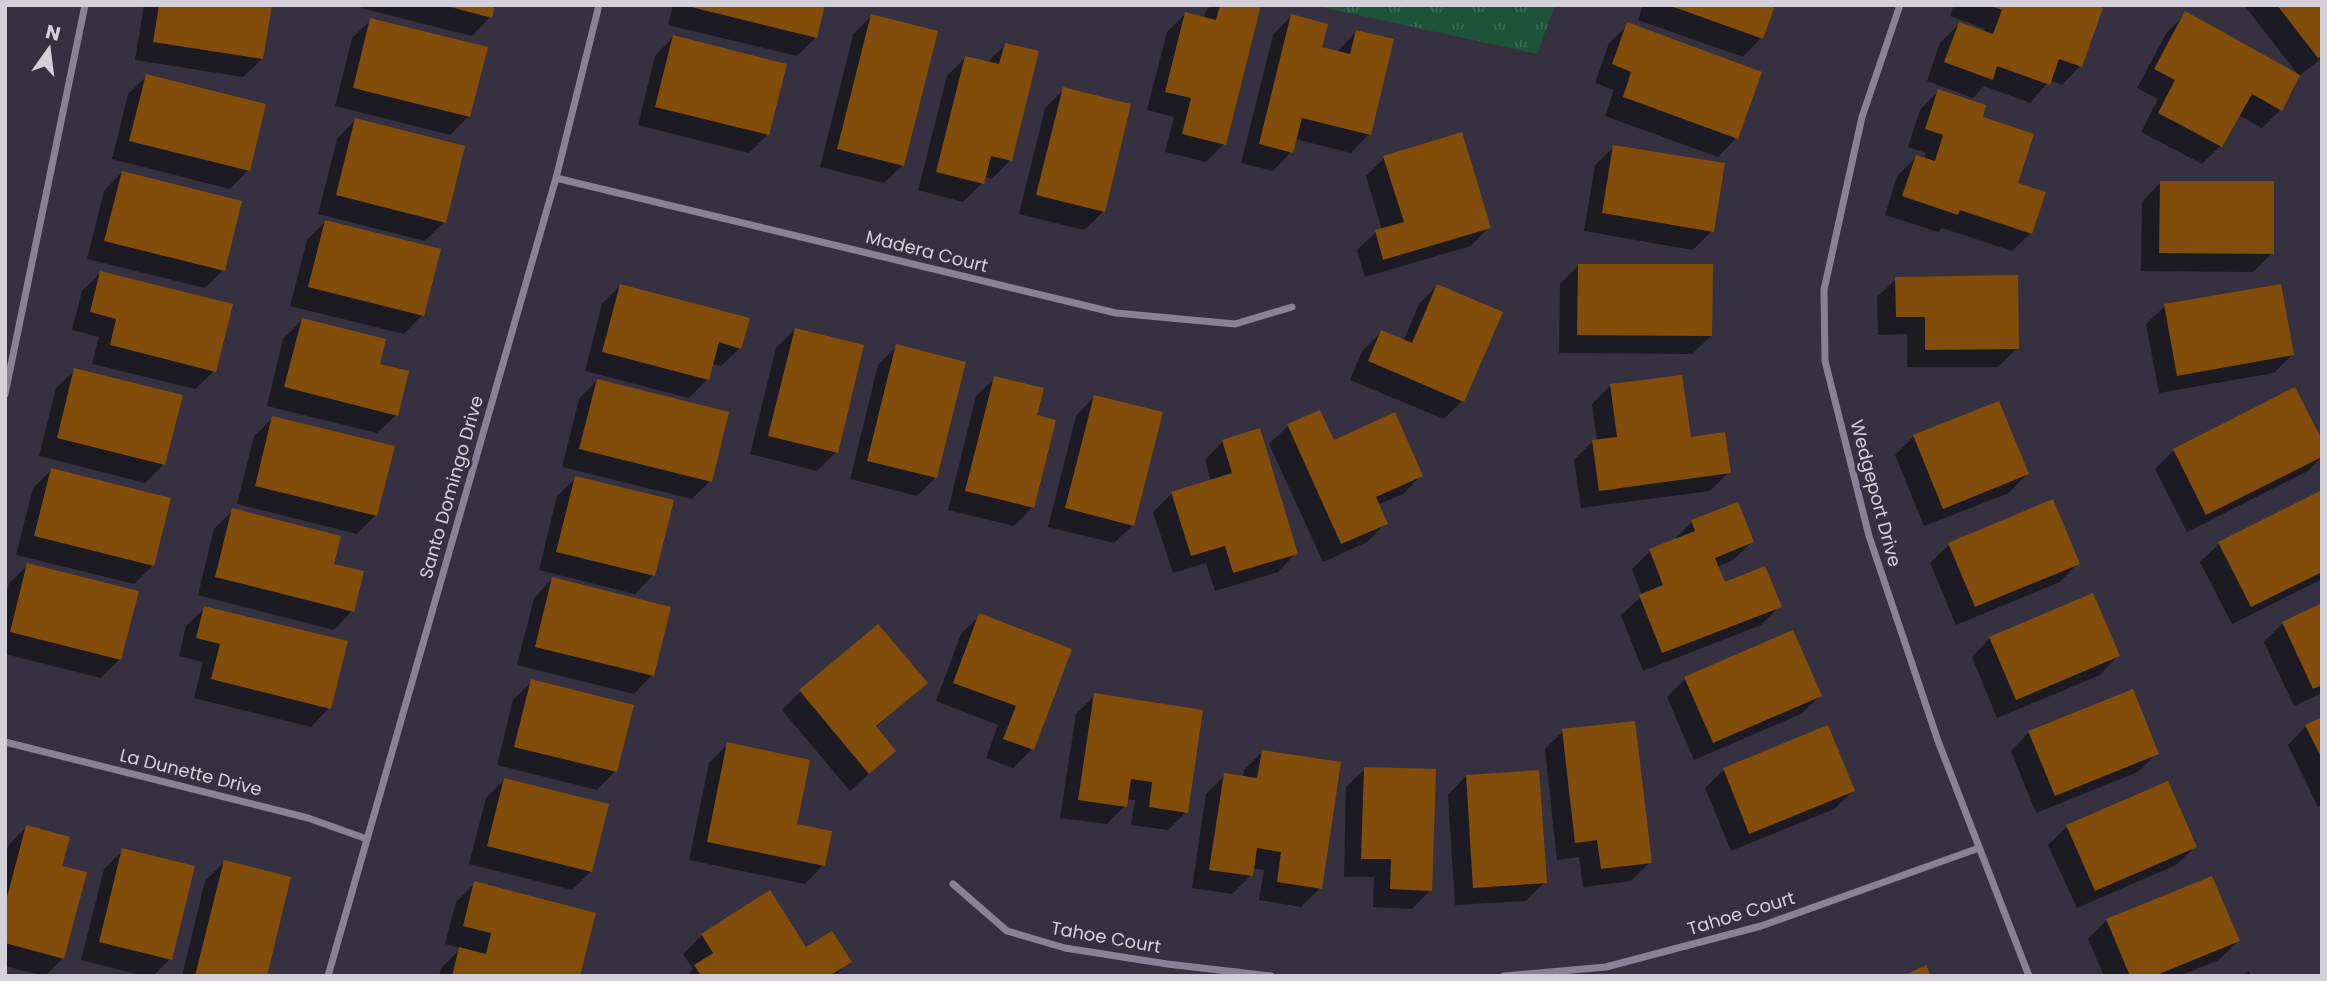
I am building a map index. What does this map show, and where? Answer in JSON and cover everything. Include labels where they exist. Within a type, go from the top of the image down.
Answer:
[{"type":"street","points":[[5,394],[85,5]]},
{"type":"street","name":"Santo Domingo Drive","points":[[328,976],[556,178],[599,5]]},
{"type":"street","name":"Wedgeport Drive","points":[[1900,5],[1863,117],[1824,290],[1825,361],[1869,537],[1938,741],[2029,976]]},
{"type":"street","name":"Madera Court","points":[[556,178],[1116,313],[1235,324],[1292,307]]},
{"type":"street","name":"La Dunette Drive","points":[[5,742],[308,818],[367,839]]},
{"type":"street","name":"Tahoe Court","points":[[1504,976],[1606,967],[1761,926],[1979,848]]},
{"type":"street","name":"Tahoe Court","points":[[953,884],[1007,931],[1065,948],[1167,964],[1271,976]]},
{"type":"green space","points":[[1312,5],[1555,5],[1537,54]]},
{"type":"building","points":[[159,5],[272,5],[263,59],[153,42]]},
{"type":"building","points":[[443,5],[495,5],[492,18]]},
{"type":"building","points":[[683,5],[825,5],[817,38]]},
{"type":"building","points":[[1220,5],[1261,5],[1226,145],[1182,134],[1191,98],[1165,92],[1185,12],[1216,20]]},
{"type":"building","points":[[1668,5],[1775,5],[1763,39]]},
{"type":"building","points":[[1989,5],[2104,5],[2082,67],[2059,59],[2050,85],[1997,66],[1993,80],[1944,62],[1959,22],[1993,34],[2002,10]]},
{"type":"building","points":[[2277,5],[2322,5],[2322,56],[2318,58]]},
{"type":"building","points":[[2185,11],[2300,75],[2282,111],[2252,94],[2222,147],[2158,113],[2175,80],[2154,69]]},
{"type":"building","points":[[871,14],[938,31],[904,166],[837,149]]},
{"type":"building","points":[[1291,14],[1328,24],[1322,47],[1350,54],[1356,30],[1394,39],[1371,135],[1302,118],[1293,153],[1259,144]]},
{"type":"building","points":[[370,18],[488,47],[470,117],[353,88]]},
{"type":"building","points":[[1627,22],[1762,72],[1738,139],[1623,97],[1631,72],[1612,64]]},
{"type":"building","points":[[673,35],[787,64],[769,135],[655,107]]},
{"type":"building","points":[[1005,43],[1039,51],[1012,161],[991,156],[984,184],[936,172],[965,56],[999,64]]},
{"type":"building","points":[[146,74],[266,104],[250,171],[129,141]]},
{"type":"building","points":[[1063,87],[1131,104],[1105,212],[1036,195]]},
{"type":"building","points":[[1938,89],[1986,105],[1983,117],[2034,134],[2018,183],[2046,192],[2032,234],[1960,210],[1958,215],[1902,196],[1916,155],[1935,161],[1943,135],[1925,129]]},
{"type":"building","points":[[355,118],[465,146],[446,223],[336,195]]},
{"type":"building","points":[[1462,132],[1491,228],[1383,260],[1375,230],[1404,222],[1383,156]]},
{"type":"building","points":[[1613,145],[1725,163],[1714,232],[1602,213]]},
{"type":"building","points":[[122,171],[242,201],[225,271],[104,241]]},
{"type":"building","points":[[2160,181],[2274,181],[2274,254],[2159,253]]},
{"type":"building","points":[[325,220],[441,249],[424,316],[308,287]]},
{"type":"building","points":[[1578,264],[1713,264],[1712,336],[1577,335]]},
{"type":"building","points":[[100,271],[233,304],[216,372],[110,345],[116,319],[90,312]]},
{"type":"building","points":[[2018,275],[2019,349],[1925,350],[1925,317],[1896,317],[1895,277]]},
{"type":"building","points":[[620,284],[750,318],[741,349],[719,342],[709,380],[602,352]]},
{"type":"building","points":[[1437,284],[1503,312],[1464,402],[1368,361],[1381,330],[1412,343]]},
{"type":"building","points":[[2281,284],[2294,355],[2177,376],[2164,304]]},
{"type":"building","points":[[302,318],[386,339],[380,364],[409,371],[398,416],[284,387]]},
{"type":"building","points":[[795,328],[864,345],[838,453],[768,436]]},
{"type":"building","points":[[896,344],[966,362],[937,478],[867,461]]},
{"type":"building","points":[[74,368],[183,395],[165,465],[57,438]]},
{"type":"building","points":[[1682,375],[1691,437],[1725,432],[1731,473],[1599,491],[1592,440],[1617,437],[1610,384]]},
{"type":"building","points":[[994,376],[1044,388],[1037,415],[1056,420],[1034,508],[965,491]]},
{"type":"building","points":[[597,379],[729,412],[712,482],[579,449]]},
{"type":"building","points":[[2295,387],[2322,440],[2322,457],[2206,515],[2173,449]]},
{"type":"building","points":[[1094,395],[1163,412],[1134,526],[1065,508]]},
{"type":"building","points":[[1999,401],[2029,474],[1943,509],[1913,435]]},
{"type":"building","points":[[1320,410],[1334,440],[1395,412],[1423,476],[1376,497],[1388,524],[1341,544],[1287,424]]},
{"type":"building","points":[[272,416],[395,446],[377,516],[255,486]]},
{"type":"building","points":[[1260,428],[1298,554],[1233,573],[1225,546],[1191,556],[1171,492],[1232,473],[1222,440]]},
{"type":"building","points":[[51,468],[171,498],[154,566],[34,536]]},
{"type":"building","points":[[575,476],[674,500],[655,576],[556,552]]},
{"type":"building","points":[[2322,490],[2322,572],[2251,607],[2218,542]]},
{"type":"building","points":[[2053,499],[2080,564],[1975,607],[1948,543]]},
{"type":"building","points":[[1738,502],[1754,542],[1715,558],[1725,582],[1765,566],[1782,607],[1662,653],[1639,595],[1663,585],[1649,549],[1695,531],[1691,520]]},
{"type":"building","points":[[232,508],[341,536],[334,564],[364,571],[354,612],[215,577]]},
{"type":"building","points":[[27,563],[139,591],[121,660],[10,632]]},
{"type":"building","points":[[552,577],[671,607],[654,676],[535,647]]},
{"type":"building","points":[[2093,593],[2120,656],[2016,700],[1989,637]]},
{"type":"building","points":[[2322,603],[2322,685],[2313,689],[2282,622]]},
{"type":"building","points":[[204,606],[348,641],[331,709],[211,679],[220,644],[196,638]]},
{"type":"building","points":[[979,613],[1072,649],[1034,750],[1003,739],[1016,706],[953,683]]},
{"type":"building","points":[[878,624],[928,683],[876,726],[896,751],[869,774],[799,690]]},
{"type":"building","points":[[1793,630],[1822,696],[1713,743],[1684,677]]},
{"type":"building","points":[[531,679],[634,705],[617,772],[514,747]]},
{"type":"building","points":[[2133,689],[2159,754],[2055,796],[2028,731]]},
{"type":"building","points":[[1094,693],[1203,710],[1188,813],[1149,807],[1152,782],[1131,779],[1127,807],[1078,800]]},
{"type":"building","points":[[2322,717],[2322,759],[2305,725]]},
{"type":"building","points":[[1635,721],[1652,863],[1601,869],[1597,840],[1575,843],[1562,729]]},
{"type":"building","points":[[1828,725],[1855,791],[1749,834],[1723,768]]},
{"type":"building","points":[[727,742],[810,760],[797,824],[832,831],[825,866],[707,842]]},
{"type":"building","points":[[1262,750],[1341,762],[1322,889],[1277,882],[1281,852],[1257,848],[1253,876],[1209,870],[1224,773],[1257,778]]},
{"type":"building","points":[[1364,767],[1436,769],[1432,891],[1390,889],[1391,859],[1361,859]]},
{"type":"building","points":[[1539,770],[1547,883],[1473,888],[1466,775]]},
{"type":"building","points":[[504,778],[609,804],[592,872],[487,846]]},
{"type":"building","points":[[2168,781],[2197,847],[2095,891],[2066,825]]},
{"type":"building","points":[[26,825],[70,837],[62,866],[87,872],[64,959],[5,943],[5,905]]},
{"type":"building","points":[[122,848],[195,866],[172,960],[99,942]]},
{"type":"building","points":[[224,860],[291,877],[267,976],[195,976]]},
{"type":"building","points":[[2212,876],[2240,941],[2154,976],[2130,976],[2106,919]]},
{"type":"building","points":[[474,881],[596,913],[580,976],[452,976],[459,947],[486,954],[491,933],[463,926]]},
{"type":"building","points":[[770,890],[806,947],[832,931],[852,962],[829,976],[701,976],[694,965],[713,953],[701,934]]},
{"type":"building","points":[[1926,965],[1931,976],[1903,976]]}]
